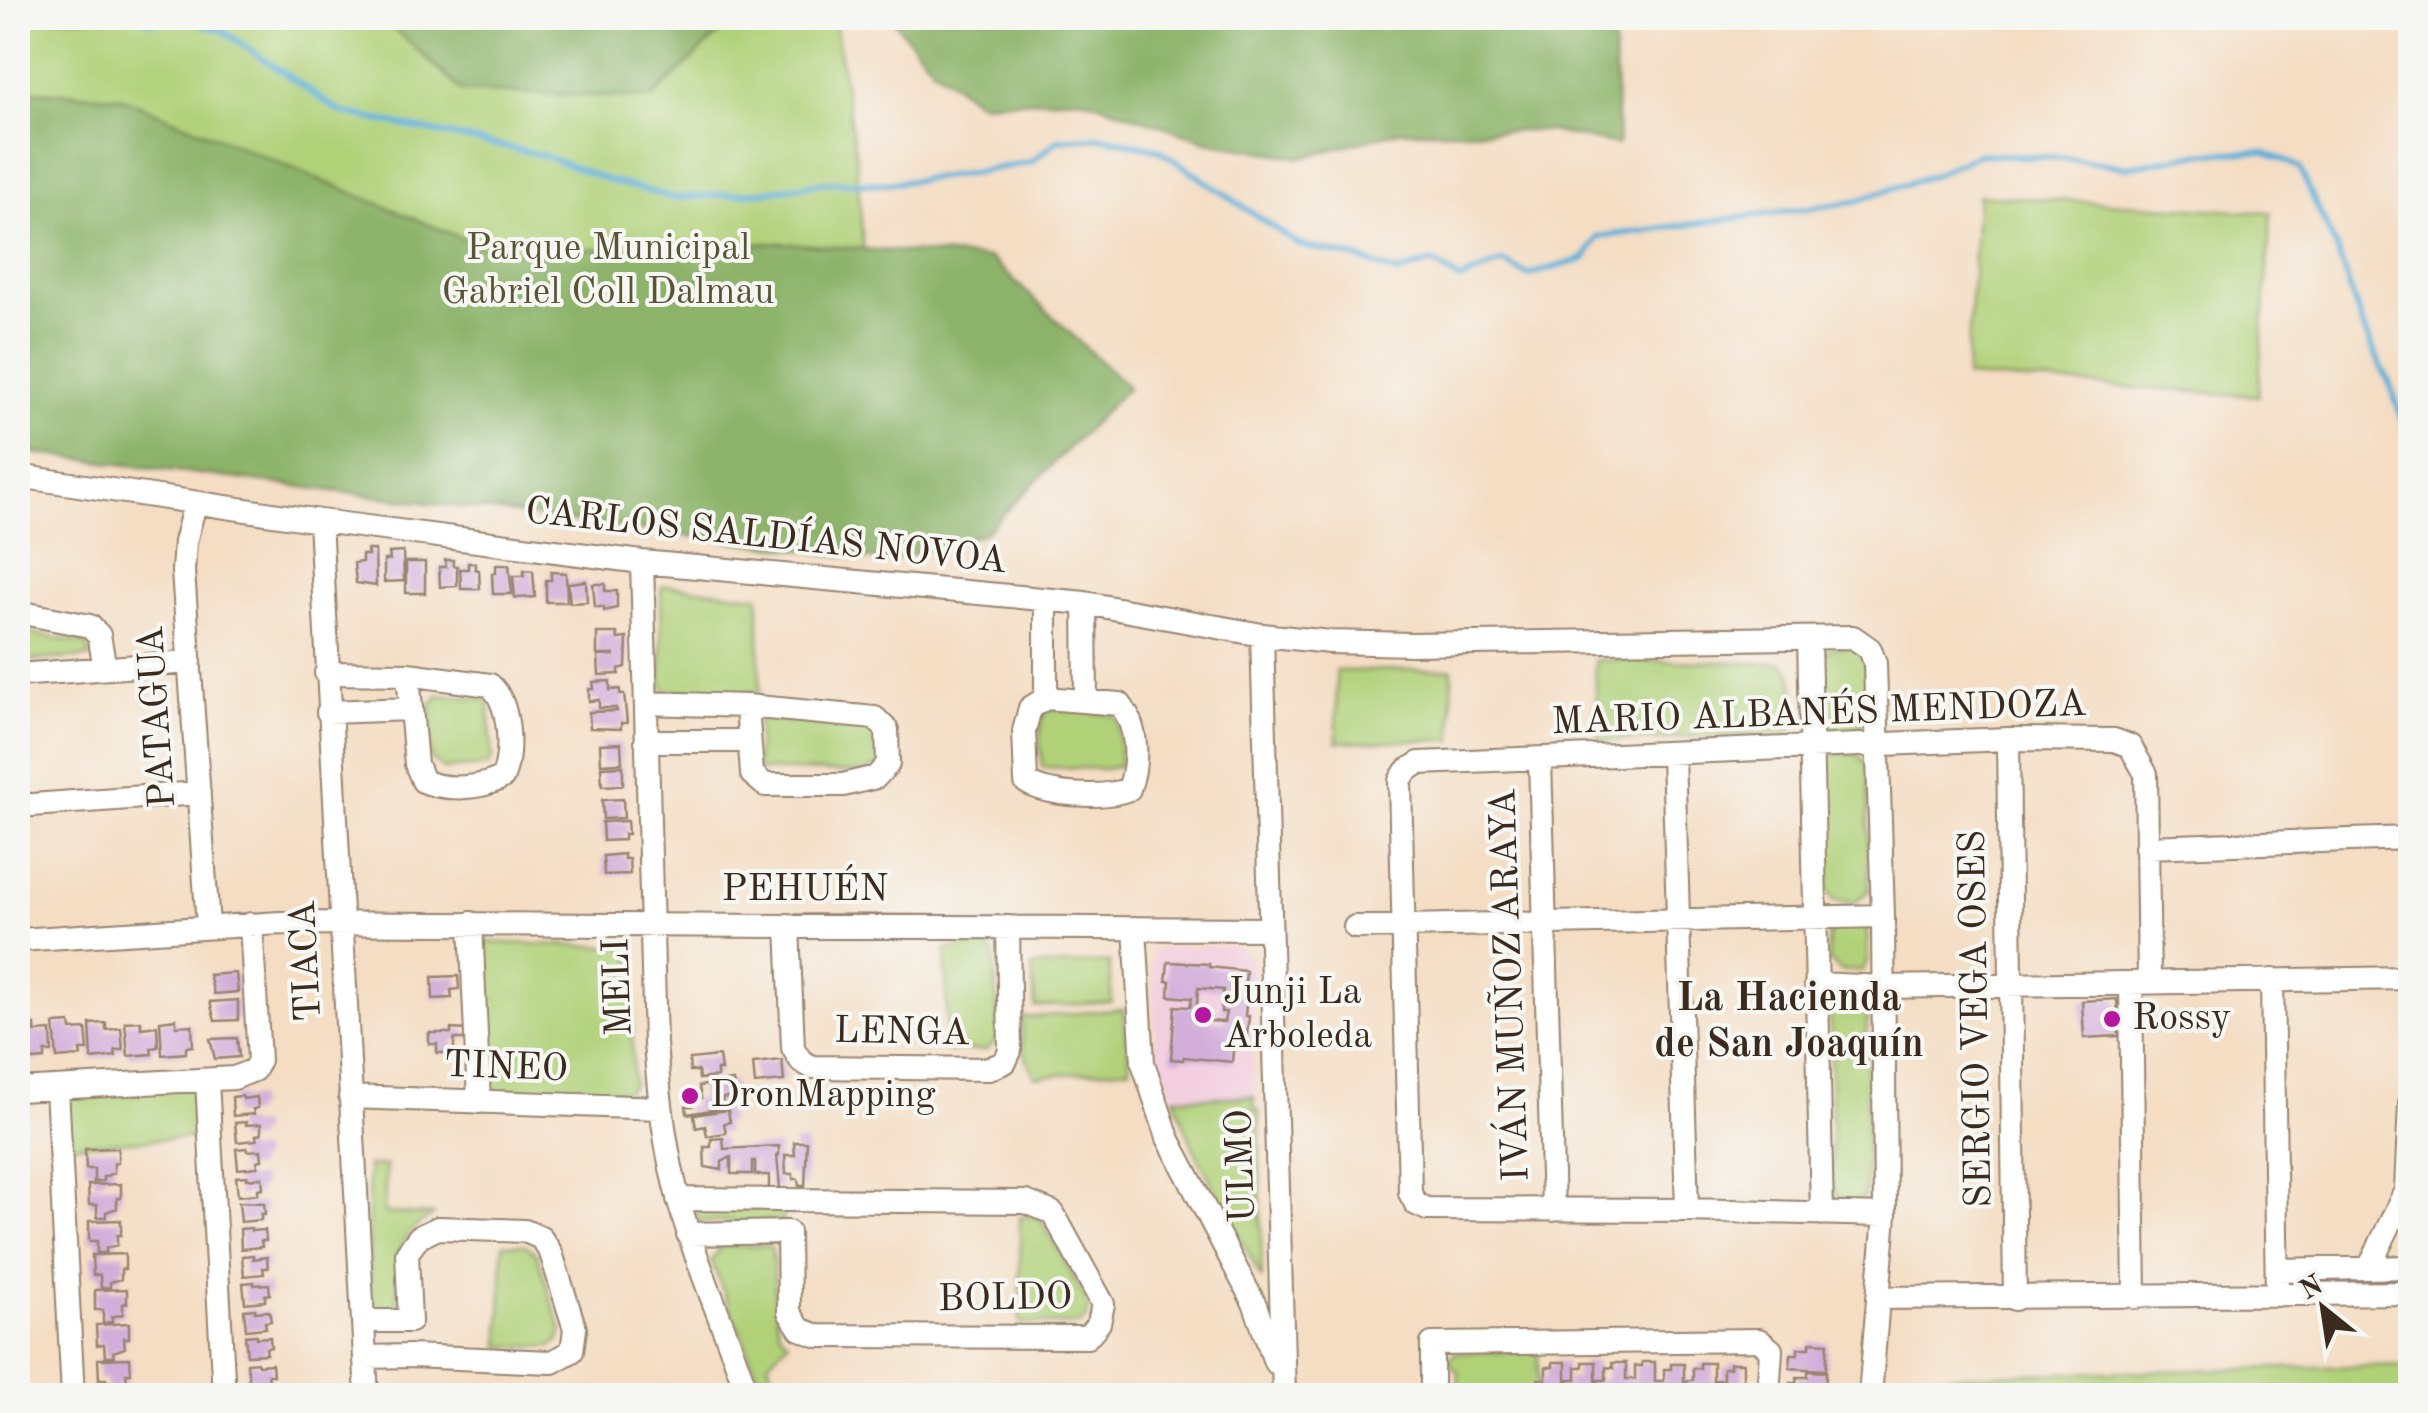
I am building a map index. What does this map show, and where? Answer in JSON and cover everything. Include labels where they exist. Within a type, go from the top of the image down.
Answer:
[{"type":"street","name":"CARLOS SALDÍAS NOVOA","points":[[18,476],[320,522],[642,562],[1084,603],[1262,635],[1330,642],[1853,637],[1870,649],[1876,663],[1877,746]]},
{"type":"street","name":"PATAGUA","points":[[194,504],[183,556],[208,926]]},
{"type":"street","name":"TIACA","points":[[320,522],[367,1396]]},
{"type":"street","name":"MELI","points":[[642,562],[660,1108],[688,1234],[748,1396]]},
{"type":"street","points":[[1046,601],[1046,698]]},
{"type":"street","points":[[1084,603],[1086,700]]},
{"type":"street","points":[[18,612],[90,626],[100,635],[105,668]]},
{"type":"street","name":"ULMO","points":[[1262,635],[1284,1390]]},
{"type":"street","points":[[1808,638],[1822,1214]]},
{"type":"street","points":[[18,675],[190,662]]},
{"type":"street","points":[[326,673],[408,674],[490,685],[500,694],[504,708],[508,763],[503,778],[490,784],[438,787],[423,782],[416,764],[408,674]]},
{"type":"street","points":[[1046,698],[1120,704],[1132,719],[1136,769],[1130,788],[1116,794],[1041,791],[1026,782],[1024,732],[1030,708],[1046,698]]},
{"type":"street","points":[[646,703],[747,706],[875,718],[887,730],[888,764],[876,778],[843,785],[766,785],[752,774],[747,706]]},
{"type":"street","points":[[328,712],[411,709]]},
{"type":"street","name":"MARIO ALBANÉS MENDOZA","points":[[1404,926],[1400,781],[1406,771],[1419,763],[2008,739],[2114,740],[2130,746],[2146,774],[2135,1297]]},
{"type":"street","name":"SERGIO VEGA OSES","points":[[2008,739],[2015,1299]]},
{"type":"street","points":[[646,741],[748,741]]},
{"type":"street","points":[[1870,1396],[1885,1214],[1883,916],[1877,746]]},
{"type":"street","points":[[1674,754],[1687,1210]]},
{"type":"street","name":"IVÁN MUÑOZ ARAYA","points":[[1540,758],[1553,1210]]},
{"type":"street","points":[[18,806],[199,793]]},
{"type":"street","points":[[2146,847],[2410,838]]},
{"type":"street","points":[[1355,927],[1883,916]]},
{"type":"street","name":"PEHUÉN","points":[[18,940],[208,926],[340,922],[1270,928]]},
{"type":"street","points":[[471,923],[479,1102]]},
{"type":"street","points":[[18,1090],[207,1080],[244,1076],[254,1070],[259,1060],[251,924]]},
{"type":"street","name":"LENGA","points":[[788,925],[793,1048],[801,1062],[812,1067],[975,1069],[989,1069],[1005,1062],[1010,1051],[1008,927]]},
{"type":"street","points":[[1404,926],[1410,1193],[1416,1204],[1427,1210],[1885,1214]]},
{"type":"street","points":[[1135,928],[1142,1043],[1149,1080],[1168,1138],[1255,1305],[1284,1390]]},
{"type":"street","points":[[1816,984],[2410,978]]},
{"type":"street","points":[[2272,980],[2277,1295]]},
{"type":"street","points":[[207,1080],[224,1396]]},
{"type":"street","points":[[57,1088],[73,1396]]},
{"type":"street","name":"TINEO","points":[[350,1098],[660,1108]]},
{"type":"street","points":[[2369,1268],[2406,1190],[2410,1103]]},
{"type":"street","name":"BOLDO","points":[[678,1199],[1026,1202],[1041,1206],[1053,1212],[1103,1304],[1099,1323],[1087,1337],[818,1336],[800,1329],[789,1312],[788,1200]]},
{"type":"street","points":[[365,1358],[552,1362],[572,1352],[575,1329],[551,1252],[541,1238],[524,1231],[438,1228],[419,1237],[407,1253],[411,1356]]},
{"type":"street","points":[[688,1234],[788,1232]]},
{"type":"street","points":[[2277,1270],[2410,1267]]},
{"type":"street","points":[[1878,1298],[2410,1292]]},
{"type":"street","points":[[364,1321],[410,1321]]},
{"type":"street","points":[[1432,1396],[1432,1344],[1758,1340],[1771,1350],[1768,1396]]},
{"type":"shaded area","name":"Junji La Arboleda","points":[[1239,946],[1253,964],[1254,1097],[1174,1097],[1164,1070],[1157,1070],[1151,952],[1162,947]]},
{"type":"green space","name":"Parque Municipal Gabriel Coll Dalmau","points":[[18,18],[834,18],[856,158],[889,561],[18,451]]},
{"type":"green space","points":[[357,18],[726,18],[725,28],[652,98],[462,91],[396,30]]},
{"type":"green space","points":[[891,18],[1613,18],[1618,145],[1549,131],[1399,131],[1301,158],[1213,143],[1082,98],[979,103],[932,67]]},
{"type":"green space","name":"Parque Municipal Gabriel Coll Dalmau","points":[[18,90],[120,97],[495,252],[782,243],[990,258],[1128,387],[985,533],[889,561],[18,451]]},
{"type":"green space","points":[[1978,195],[2271,213],[2258,396],[1966,377]]},
{"type":"green space","points":[[665,585],[759,596],[760,692],[668,691],[662,685],[661,589]]},
{"type":"green space","points":[[18,631],[87,644],[90,657],[18,661]]},
{"type":"green space","points":[[1831,648],[1853,649],[1865,663],[1865,722],[1854,734],[1837,736],[1822,722],[1821,657]]},
{"type":"green space","points":[[1595,660],[1782,663],[1794,684],[1793,727],[1786,733],[1598,741]]},
{"type":"green space","points":[[1452,669],[1453,740],[1337,742],[1336,671]]},
{"type":"green space","points":[[439,695],[484,699],[489,704],[492,758],[488,766],[443,769],[430,758],[430,707]]},
{"type":"green space","points":[[1049,708],[1113,715],[1118,719],[1120,766],[1042,767],[1040,728]]},
{"type":"green space","points":[[759,718],[877,730],[882,762],[865,773],[756,770]]},
{"type":"green space","points":[[1841,751],[1858,755],[1868,767],[1869,891],[1854,903],[1833,900],[1827,888],[1825,765],[1828,758]]},
{"type":"green space","points":[[1838,924],[1860,926],[1867,931],[1868,959],[1863,970],[1841,971],[1829,961],[1829,936]]},
{"type":"green space","points":[[478,942],[621,947],[631,958],[633,1083],[627,1091],[484,1093]]},
{"type":"green space","points":[[983,945],[994,953],[999,1036],[987,1050],[947,1051],[946,950]]},
{"type":"green space","points":[[1109,962],[1112,1002],[1035,1007],[1032,967]]},
{"type":"green space","points":[[1839,994],[1858,995],[1867,1004],[1866,1190],[1864,1198],[1855,1202],[1838,1200],[1832,1188],[1830,1005]]},
{"type":"green space","points":[[1123,1009],[1130,1068],[1035,1077],[1023,1050],[1022,1018]]},
{"type":"green space","points":[[201,1084],[202,1137],[64,1145],[61,1094]]},
{"type":"green space","points":[[1174,1097],[1254,1097],[1254,1109],[1259,1110],[1262,1279],[1193,1147]]},
{"type":"green space","points":[[368,1166],[386,1166],[384,1213],[433,1215],[403,1243],[398,1264],[398,1306],[394,1311],[370,1311]]},
{"type":"green space","points":[[782,1209],[783,1221],[697,1222],[697,1210]]},
{"type":"green space","points":[[1039,1216],[1089,1305],[1087,1317],[1079,1325],[1020,1323],[1020,1217]]},
{"type":"green space","points":[[503,1244],[526,1245],[537,1254],[562,1332],[552,1346],[500,1347]]},
{"type":"green space","points":[[722,1246],[772,1249],[777,1321],[779,1331],[788,1341],[768,1362],[780,1395],[766,1395],[711,1261]]},
{"type":"green space","points":[[1457,1352],[1538,1352],[1538,1395],[1458,1395],[1459,1374],[1448,1360]]},
{"type":"green space","points":[[2410,1365],[2410,1395],[1882,1395],[1884,1377]]},
{"type":"building","points":[[367,550],[375,550],[376,586],[356,583],[354,563],[362,562]]},
{"type":"building","points":[[403,552],[404,581],[384,582],[384,560],[390,560],[389,553]]},
{"type":"building","points":[[445,560],[453,560],[453,566],[457,566],[457,586],[440,587],[439,567],[446,567]]},
{"type":"building","points":[[406,562],[425,562],[425,593],[406,593]]},
{"type":"building","points":[[468,563],[475,563],[479,570],[480,589],[461,589],[460,569],[468,569]]},
{"type":"building","points":[[496,565],[509,565],[512,594],[493,594],[492,573],[496,573]]},
{"type":"building","points":[[524,570],[533,571],[535,597],[515,598],[513,576],[524,576]]},
{"type":"building","points":[[551,572],[566,573],[567,602],[546,602],[546,580],[551,580]]},
{"type":"building","points":[[586,581],[587,602],[570,603],[568,583]]},
{"type":"building","points":[[593,584],[605,584],[605,591],[617,591],[617,608],[604,611],[604,607],[595,607]]},
{"type":"building","points":[[597,633],[617,633],[618,639],[627,638],[626,667],[619,669],[619,674],[599,675],[598,656],[615,655],[597,655]]},
{"type":"building","points":[[610,681],[610,690],[620,689],[620,694],[624,694],[627,723],[621,723],[621,729],[590,728],[589,712],[617,711],[599,708],[599,700],[589,701],[593,682]]},
{"type":"building","points":[[621,743],[622,763],[601,764],[600,744]]},
{"type":"building","points":[[623,766],[623,785],[602,786],[601,767]]},
{"type":"building","points":[[623,799],[624,818],[603,819],[602,800]]},
{"type":"building","points":[[627,821],[628,834],[624,834],[624,840],[603,841],[602,822]]},
{"type":"building","points":[[624,854],[624,859],[629,859],[630,874],[604,875],[603,856]]},
{"type":"building","points":[[1168,962],[1246,971],[1246,1043],[1234,1042],[1232,1062],[1171,1059],[1175,1006],[1190,1007],[1192,998],[1169,996],[1170,981],[1166,981]],"holes":[[[1198,988],[1223,990],[1224,1022],[1196,1020]]]},
{"type":"building","points":[[236,973],[238,992],[214,994],[209,975]]},
{"type":"building","points":[[458,976],[459,989],[451,990],[452,998],[433,999],[432,977]]},
{"type":"building","points":[[2117,999],[2119,1036],[2084,1038],[2082,1001]]},
{"type":"building","points":[[238,1000],[238,1020],[215,1021],[210,1002]]},
{"type":"building","points":[[176,1019],[176,1026],[192,1025],[193,1046],[186,1047],[186,1053],[162,1055],[160,1021]]},
{"type":"building","points":[[141,1021],[141,1028],[157,1026],[158,1047],[151,1048],[152,1054],[128,1056],[125,1022]]},
{"type":"building","points":[[70,1023],[71,1030],[86,1029],[88,1050],[80,1050],[81,1056],[57,1058],[54,1024]]},
{"type":"building","points":[[106,1023],[106,1030],[121,1028],[123,1050],[115,1050],[116,1056],[92,1059],[90,1024]]},
{"type":"building","points":[[35,1025],[35,1032],[51,1031],[52,1052],[45,1052],[45,1059],[21,1061],[19,1027]]},
{"type":"building","points":[[451,1029],[467,1030],[467,1039],[454,1039],[454,1053],[437,1053],[437,1044],[429,1044],[429,1033],[451,1033]]},
{"type":"building","points":[[237,1038],[239,1057],[215,1059],[210,1039]]},
{"type":"building","points":[[719,1056],[721,1070],[717,1070],[717,1077],[699,1079],[698,1071],[690,1071],[689,1059]]},
{"type":"building","points":[[782,1060],[784,1081],[755,1084],[753,1063]]},
{"type":"building","points":[[733,1081],[735,1096],[722,1098],[723,1108],[687,1114],[686,1106],[693,1106],[692,1099],[701,1098],[699,1086]]},
{"type":"building","points":[[232,1097],[257,1097],[258,1108],[253,1109],[254,1114],[233,1116]]},
{"type":"building","points":[[728,1110],[730,1122],[724,1123],[726,1133],[707,1136],[705,1126],[696,1128],[694,1115]]},
{"type":"building","points":[[235,1123],[261,1124],[261,1134],[256,1135],[257,1140],[237,1142]]},
{"type":"building","points":[[723,1138],[724,1149],[779,1146],[780,1188],[769,1189],[769,1175],[755,1175],[755,1161],[752,1174],[731,1174],[731,1157],[722,1162],[722,1170],[705,1167],[704,1147],[711,1147],[711,1139]]},
{"type":"building","points":[[794,1142],[807,1142],[805,1186],[799,1186],[793,1174],[786,1174],[785,1155],[795,1155]]},
{"type":"building","points":[[118,1148],[114,1173],[94,1182],[94,1169],[86,1169],[85,1149]]},
{"type":"building","points":[[236,1149],[261,1150],[262,1160],[257,1161],[258,1167],[238,1169]]},
{"type":"building","points":[[236,1177],[262,1177],[263,1188],[258,1189],[258,1194],[238,1196]]},
{"type":"building","points":[[121,1184],[117,1208],[106,1212],[106,1217],[97,1217],[97,1205],[89,1205],[88,1185]]},
{"type":"building","points":[[239,1202],[264,1203],[265,1214],[261,1214],[261,1220],[241,1222]]},
{"type":"building","points":[[121,1220],[117,1245],[106,1248],[106,1253],[97,1253],[97,1241],[89,1241],[89,1221]]},
{"type":"building","points":[[240,1229],[265,1230],[266,1241],[261,1241],[262,1247],[241,1249]]},
{"type":"building","points":[[125,1254],[121,1279],[101,1288],[100,1275],[93,1275],[92,1255]]},
{"type":"building","points":[[253,1255],[253,1259],[267,1257],[268,1268],[263,1268],[264,1274],[244,1276],[242,1256]]},
{"type":"building","points":[[243,1283],[269,1284],[270,1294],[265,1295],[265,1301],[245,1303]]},
{"type":"building","points":[[127,1289],[123,1314],[103,1323],[103,1310],[95,1310],[95,1290]]},
{"type":"building","points":[[244,1310],[269,1311],[271,1321],[265,1322],[266,1328],[246,1330]]},
{"type":"building","points":[[129,1323],[125,1348],[113,1352],[114,1357],[105,1357],[104,1344],[97,1345],[96,1325]]},
{"type":"building","points":[[245,1336],[270,1337],[267,1354],[247,1355]]},
{"type":"building","points":[[1810,1342],[1828,1343],[1826,1370],[1790,1368],[1791,1354],[1798,1354],[1798,1348],[1810,1348]]},
{"type":"building","points":[[130,1358],[127,1383],[107,1392],[106,1379],[99,1379],[98,1359]]},
{"type":"building","points":[[1553,1362],[1566,1362],[1566,1396],[1538,1396],[1538,1379],[1546,1379],[1546,1367],[1553,1367]]},
{"type":"building","points":[[1583,1362],[1596,1362],[1596,1396],[1568,1396],[1568,1379],[1576,1379],[1576,1367],[1583,1367]]},
{"type":"building","points":[[1642,1362],[1655,1362],[1655,1381],[1664,1381],[1664,1369],[1671,1369],[1671,1364],[1684,1364],[1684,1381],[1693,1380],[1693,1368],[1700,1368],[1700,1363],[1713,1363],[1713,1396],[1598,1396],[1598,1380],[1606,1380],[1606,1367],[1626,1363],[1626,1379],[1635,1379],[1635,1366],[1642,1366]]},
{"type":"building","points":[[247,1363],[272,1364],[273,1375],[268,1375],[269,1381],[249,1383]]},
{"type":"building","points":[[1730,1363],[1743,1363],[1743,1396],[1715,1396],[1715,1380],[1723,1380],[1723,1368],[1730,1368]]},
{"type":"building","points":[[1808,1371],[1826,1372],[1825,1396],[1789,1396],[1790,1383],[1796,1383],[1797,1377],[1808,1377]]},
{"type":"waterway","points":[[142,18],[151,22],[184,19],[222,30],[340,112],[542,155],[610,181],[675,198],[762,192],[827,182],[887,184],[971,173],[1031,162],[1058,140],[1102,137],[1160,150],[1299,245],[1357,258],[1397,273],[1432,262],[1460,280],[1503,262],[1528,275],[1584,259],[1598,237],[1853,202],[1936,174],[1979,154],[2066,158],[2127,167],[2203,153],[2264,152],[2299,167],[2336,248],[2365,333],[2389,382],[2410,440]]},
{"type":"place","name":"Junji La Arboleda","points":[[1203,1015]]},
{"type":"place","name":"Rossy","points":[[2112,1019]]},
{"type":"place","name":"DronMapping","points":[[690,1096]]},
{"type":"district","name":"La Hacienda de San Joaquín","points":[[1789,1023]]}]
